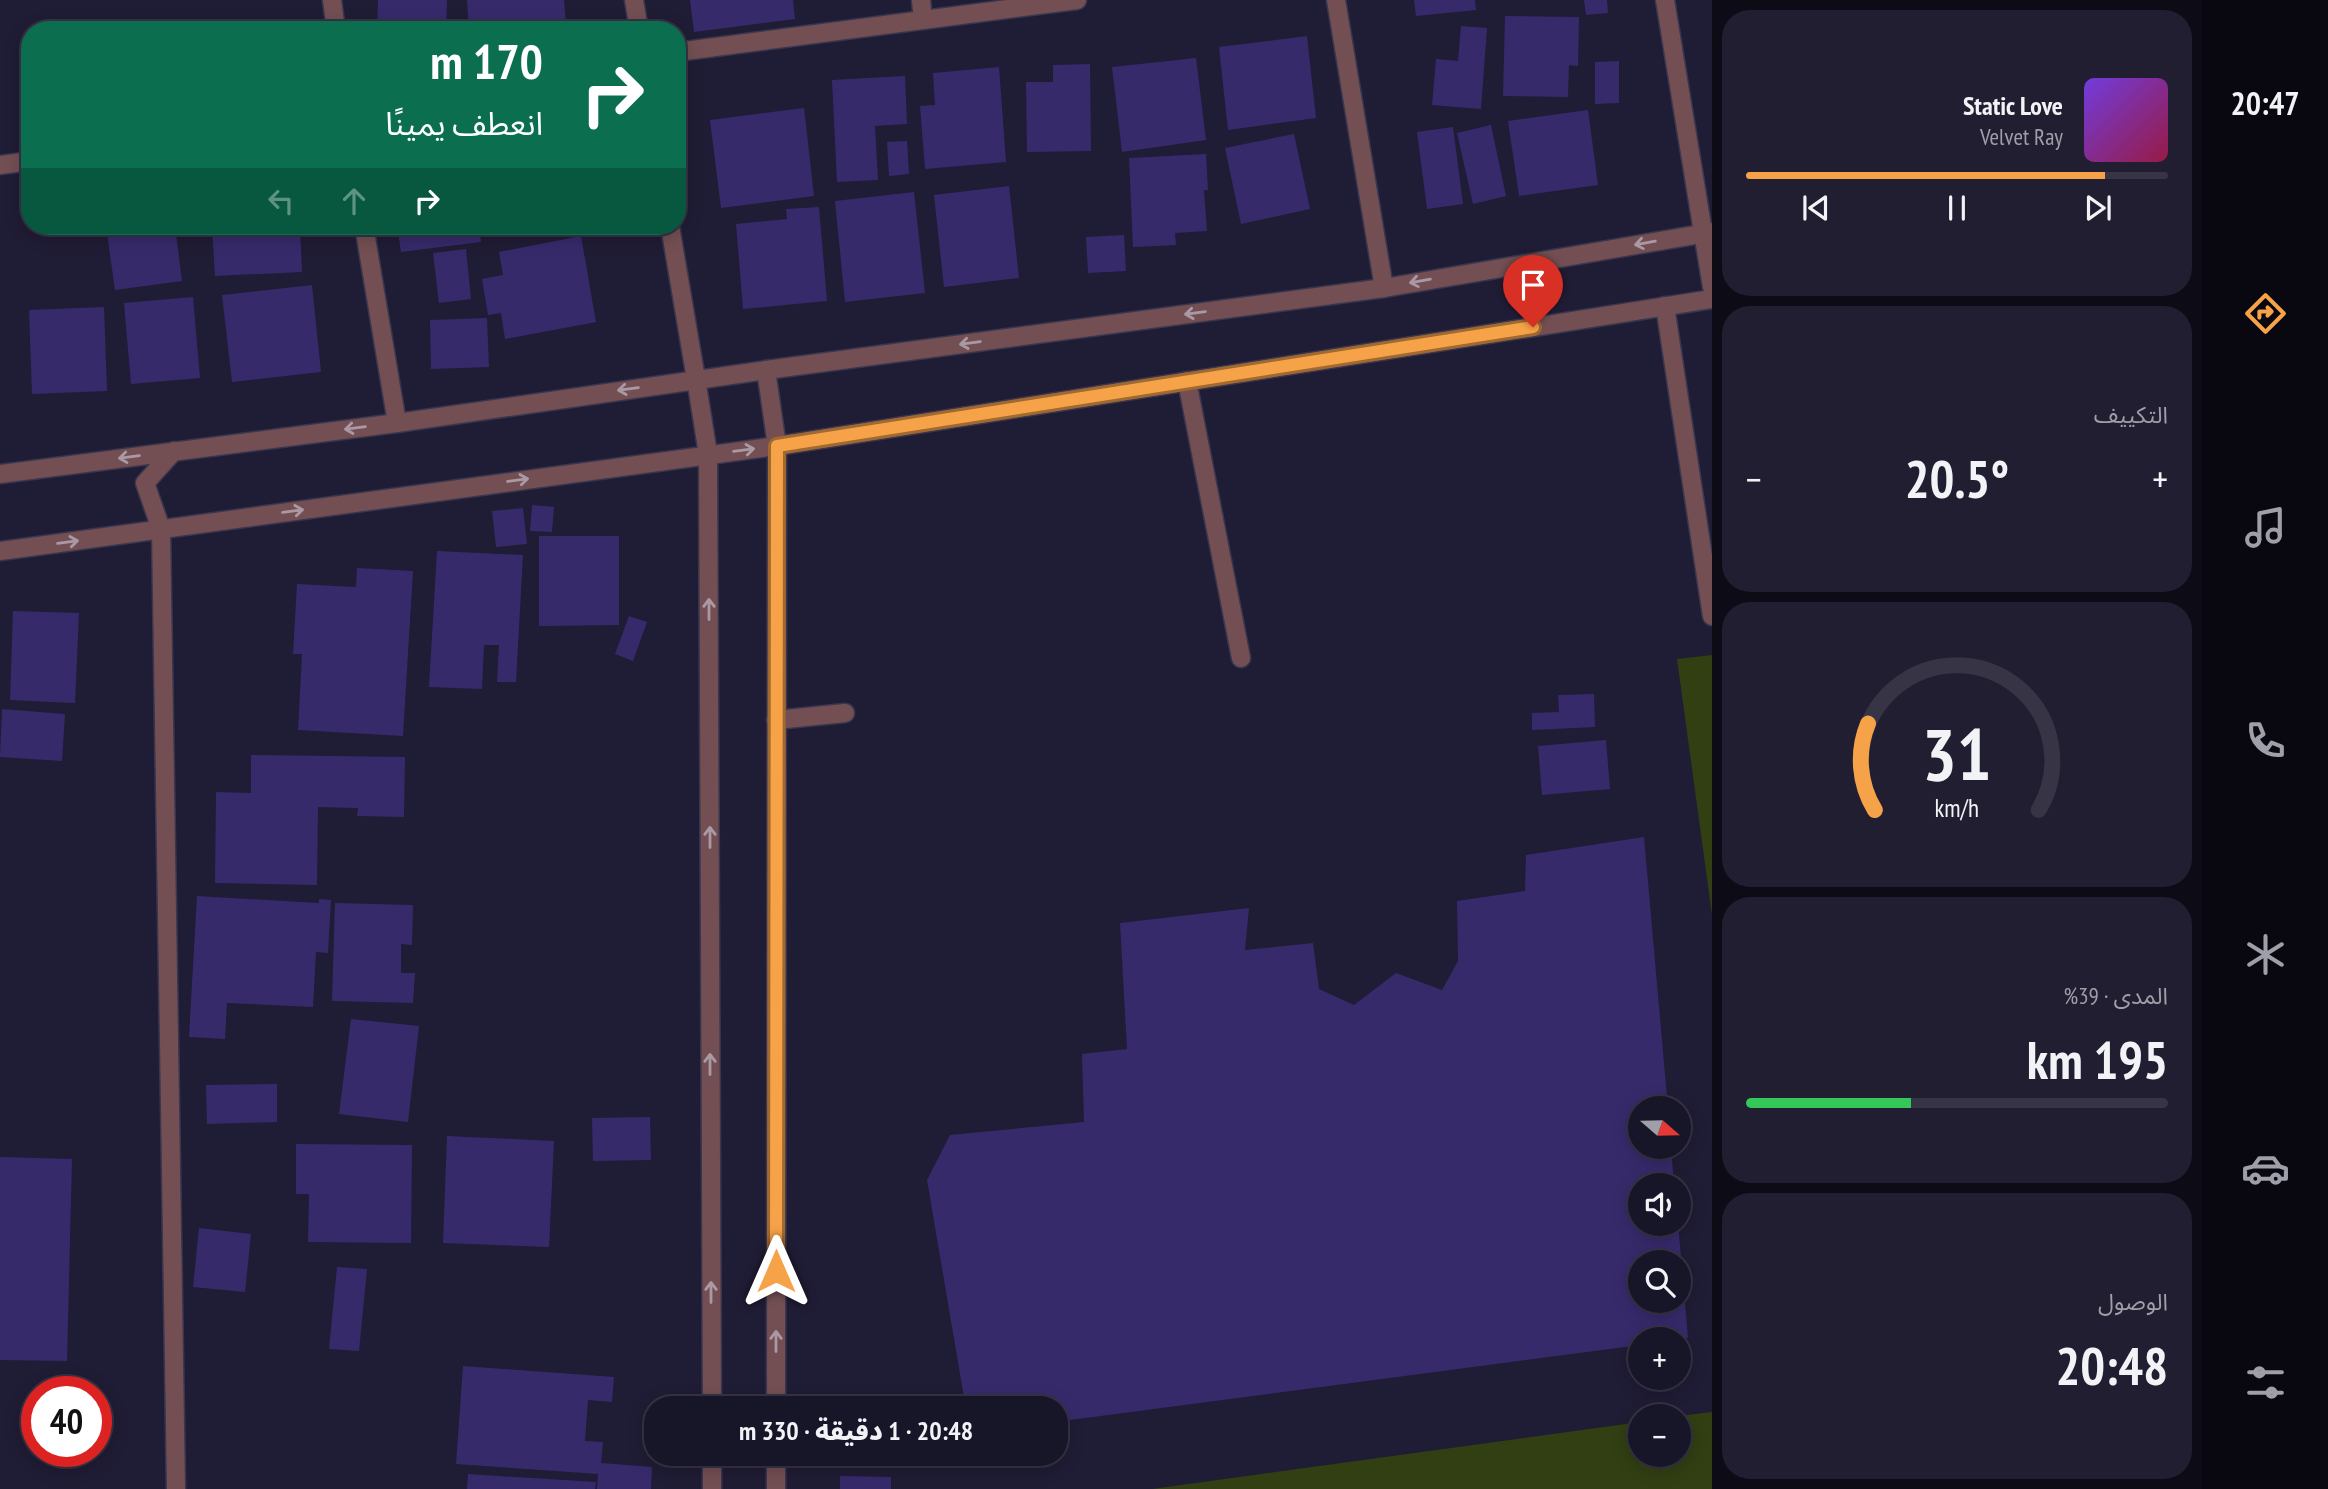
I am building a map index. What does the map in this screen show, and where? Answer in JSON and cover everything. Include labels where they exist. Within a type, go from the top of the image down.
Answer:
[{"type":"street","points":[[332,0],[335,21]]},
{"type":"street","points":[[634,0],[638,21]]},
{"type":"street","points":[[922,0],[923,20]]},
{"type":"street","points":[[686,51],[1077,0]]},
{"type":"street","points":[[1336,0],[1384,288]]},
{"type":"street","points":[[1665,0],[1707,232],[1712,287]]},
{"type":"street","points":[[0,165],[21,162]]},
{"type":"street","points":[[0,474],[397,423],[696,379],[1384,288],[1707,232]]},
{"type":"street","points":[[366,235],[397,423]]},
{"type":"street","points":[[672,235],[708,454],[712,1396]]},
{"type":"street","points":[[0,551],[777,446],[1712,299]]},
{"type":"street","points":[[1665,306],[1712,616]]},
{"type":"street","points":[[766,370],[777,446],[776,1396]]},
{"type":"street","points":[[1187,381],[1241,658]]},
{"type":"street","points":[[174,452],[145,483],[161,529],[176,1489]]},
{"type":"street","points":[[776,720],[845,713]]},
{"type":"street","points":[[712,1466],[712,1489]]},
{"type":"street","points":[[776,1466],[776,1489]]},
{"type":"green space","points":[[1712,655],[1712,915],[1677,659]]},
{"type":"green space","points":[[1712,1412],[1712,1489],[1152,1489],[1628,1424],[1628,1467],[1691,1467],[1691,1414]]},
{"type":"building","points":[[378,0],[447,0],[446,21],[377,21]]},
{"type":"building","points":[[467,0],[564,0],[566,21],[468,21]]},
{"type":"building","points":[[690,0],[793,0],[795,19],[694,32]]},
{"type":"building","points":[[1414,0],[1475,0],[1476,10],[1416,16]]},
{"type":"building","points":[[1584,0],[1607,0],[1608,13],[1586,15]]},
{"type":"building","points":[[1505,16],[1579,17],[1578,66],[1569,65],[1568,97],[1503,96]]},
{"type":"building","points":[[1461,26],[1487,28],[1481,109],[1432,105],[1436,59],[1458,61]]},
{"type":"building","points":[[1307,36],[1316,118],[1228,130],[1219,47]]},
{"type":"building","points":[[1196,58],[1206,140],[1122,152],[1112,67]]},
{"type":"building","points":[[1619,61],[1619,103],[1595,104],[1595,62]]},
{"type":"building","points":[[1090,64],[1091,151],[1027,152],[1026,82],[1053,82],[1053,65]]},
{"type":"building","points":[[999,67],[1006,162],[925,169],[920,106],[935,105],[933,73]]},
{"type":"building","points":[[905,76],[907,124],[875,126],[878,180],[837,182],[832,80]]},
{"type":"building","points":[[804,108],[814,196],[721,208],[710,120]]},
{"type":"building","points":[[1588,110],[1598,185],[1519,196],[1508,121]]},
{"type":"building","points":[[1491,125],[1506,196],[1473,204],[1457,133]]},
{"type":"building","points":[[1453,127],[1463,204],[1427,209],[1417,132]]},
{"type":"building","points":[[1294,134],[1310,209],[1241,224],[1225,148]]},
{"type":"building","points":[[907,141],[909,174],[889,176],[887,142]]},
{"type":"building","points":[[1206,154],[1208,190],[1204,190],[1207,231],[1175,233],[1176,245],[1133,247],[1129,158]]},
{"type":"building","points":[[1009,186],[1019,278],[944,287],[934,195]]},
{"type":"building","points":[[914,192],[925,293],[845,302],[835,201]]},
{"type":"building","points":[[819,207],[827,301],[743,309],[736,224],[787,219],[786,209]]},
{"type":"building","points":[[107,235],[176,235],[182,281],[115,290]]},
{"type":"building","points":[[213,235],[300,235],[302,272],[215,276]]},
{"type":"building","points":[[398,235],[480,235],[481,242],[401,252]]},
{"type":"building","points":[[505,235],[546,235],[505,237]]},
{"type":"building","points":[[1124,235],[1126,271],[1088,273],[1086,237]]},
{"type":"building","points":[[581,236],[596,322],[505,339],[501,313],[488,315],[482,279],[503,275],[499,252]]},
{"type":"building","points":[[466,249],[471,299],[439,303],[433,253]]},
{"type":"building","points":[[312,285],[321,372],[232,382],[222,295]]},
{"type":"building","points":[[193,297],[200,378],[131,384],[124,303]]},
{"type":"building","points":[[104,307],[107,391],[32,394],[29,310]]},
{"type":"building","points":[[487,318],[489,367],[431,369],[430,320]]},
{"type":"building","points":[[532,505],[554,507],[552,532],[530,531]]},
{"type":"building","points":[[523,508],[527,544],[496,547],[492,511]]},
{"type":"building","points":[[539,536],[619,536],[619,625],[539,626]]},
{"type":"building","points":[[437,551],[523,555],[516,682],[497,682],[499,645],[484,645],[482,689],[429,687]]},
{"type":"building","points":[[357,568],[413,571],[403,736],[298,730],[302,654],[293,654],[297,584],[356,587]]},
{"type":"building","points":[[13,611],[79,613],[75,703],[10,700]]},
{"type":"building","points":[[629,616],[647,622],[633,661],[615,654]]},
{"type":"building","points":[[1594,694],[1595,727],[1532,730],[1532,713],[1559,712],[1558,695]]},
{"type":"building","points":[[2,709],[65,714],[62,761],[0,757]]},
{"type":"building","points":[[1606,740],[1610,789],[1542,795],[1538,746]]},
{"type":"building","points":[[251,755],[405,757],[404,817],[357,816],[358,808],[318,807],[317,885],[215,883],[216,792],[251,793]]},
{"type":"building","points":[[1644,837],[1667,1096],[1628,1096],[1628,1159],[1672,1159],[1673,1173],[1628,1173],[1628,1236],[1679,1236],[1680,1250],[1628,1250],[1628,1313],[1686,1313],[1687,1327],[1628,1327],[1628,1347],[1068,1420],[1068,1396],[964,1396],[927,1180],[950,1135],[1084,1122],[1082,1054],[1127,1049],[1120,923],[1249,908],[1245,950],[1313,943],[1319,989],[1354,1005],[1396,973],[1442,990],[1458,961],[1457,901],[1525,891],[1526,855]]},
{"type":"building","points":[[197,896],[319,903],[319,899],[331,900],[328,953],[316,952],[313,1007],[227,1003],[225,1039],[189,1037]]},
{"type":"building","points":[[335,903],[413,905],[412,945],[401,944],[401,973],[415,973],[413,1003],[332,1001]]},
{"type":"building","points":[[351,1019],[419,1026],[408,1122],[339,1114]]},
{"type":"building","points":[[277,1084],[277,1122],[207,1124],[206,1085]]},
{"type":"building","points":[[650,1117],[651,1160],[593,1161],[592,1118]]},
{"type":"building","points":[[447,1136],[554,1141],[549,1247],[443,1243]]},
{"type":"building","points":[[296,1144],[412,1145],[411,1243],[308,1242],[309,1194],[296,1194]]},
{"type":"building","points":[[0,1157],[72,1159],[67,1361],[0,1360]]},
{"type":"building","points":[[199,1228],[251,1234],[245,1292],[193,1287]]},
{"type":"building","points":[[337,1267],[367,1269],[359,1351],[329,1349]]},
{"type":"building","points":[[463,1366],[614,1377],[612,1402],[588,1400],[585,1441],[603,1442],[601,1463],[652,1467],[651,1489],[597,1489],[598,1474],[456,1464]]},
{"type":"building","points":[[468,1474],[596,1482],[595,1489],[467,1489]]},
{"type":"building","points":[[840,1476],[891,1477],[891,1489],[840,1489]]},
{"type":"route","points":[[776,1271],[777,446],[1533,327]]}]
